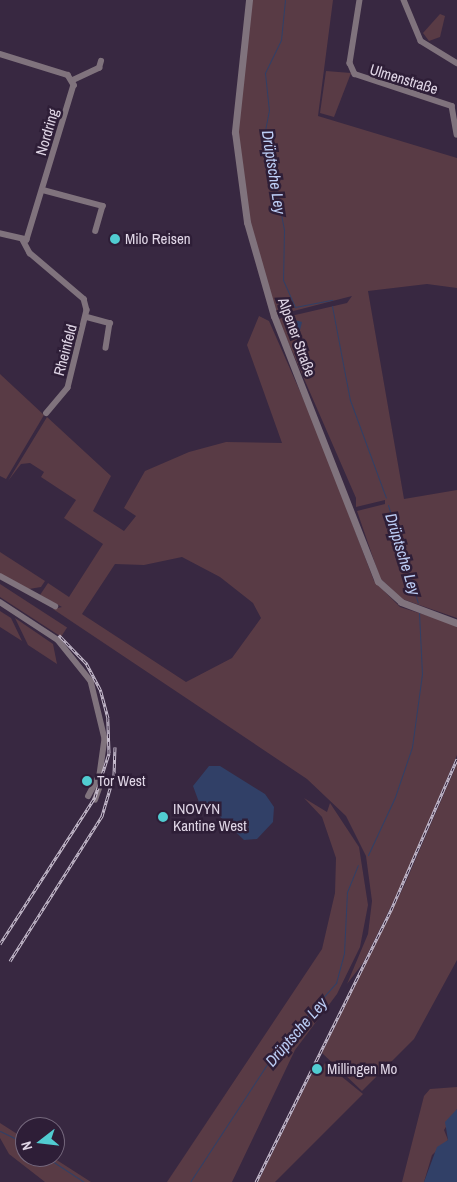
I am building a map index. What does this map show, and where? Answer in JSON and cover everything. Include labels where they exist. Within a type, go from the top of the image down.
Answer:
[{"type":"street","name":"Alpener Straße","points":[[249,0],[235,132],[247,222],[274,316],[378,581],[401,602],[457,623]]},
{"type":"street","name":"Ulmenstraße","points":[[360,0],[352,70],[363,80],[454,106],[457,136]]},
{"type":"street","points":[[404,0],[420,41],[457,63]]},
{"type":"street","points":[[0,54],[74,80],[99,68],[101,61]]},
{"type":"street","name":"Nordring","points":[[23,240],[30,235],[74,80]]},
{"type":"street","points":[[43,190],[103,206],[96,231]]},
{"type":"street","points":[[0,234],[23,240]]},
{"type":"street","name":"Rheinfeld","points":[[23,240],[30,253],[84,299],[87,317],[68,388],[48,413]]},
{"type":"street","name":"Rheinfeld","points":[[87,317],[110,322],[106,348]]},
{"type":"street","points":[[0,576],[55,606]]},
{"type":"street","points":[[0,602],[58,640],[82,666],[100,702],[104,756],[107,762],[95,800]]},
{"type":"street","points":[[89,796],[104,756]]},
{"type":"shaded area","points":[[249,0],[333,0],[318,116],[457,158],[457,288],[427,284],[368,291],[404,499],[457,490],[457,618],[402,599],[380,578],[357,511],[385,504],[385,500],[356,507],[356,498],[278,319],[347,303],[352,296],[274,316],[247,222],[236,106]]},
{"type":"shaded area","points":[[440,14],[445,16],[440,37],[429,41],[423,33]]},
{"type":"shaded area","points":[[326,71],[351,73],[334,117],[320,113]]},
{"type":"shaded area","points":[[259,316],[269,321],[317,430],[374,581],[400,607],[457,625],[457,755],[402,884],[363,963],[347,984],[368,934],[372,901],[366,856],[346,816],[307,779],[53,609],[62,607],[40,595],[48,583],[69,597],[103,544],[64,518],[76,500],[41,477],[44,472],[30,463],[21,464],[8,481],[47,417],[111,476],[93,511],[124,531],[136,516],[124,508],[145,471],[189,452],[226,442],[282,443],[247,345]],"holes":[[[182,557],[220,577],[253,603],[261,618],[232,658],[186,682],[82,614],[115,564],[144,565]]]},
{"type":"shaded area","points":[[0,374],[44,415],[6,479],[0,476]]},
{"type":"shaded area","points":[[0,552],[45,581],[41,587],[29,589],[0,574]]},
{"type":"shaded area","points":[[0,584],[67,628],[61,637],[0,597]]},
{"type":"shaded area","points":[[0,611],[11,618],[22,641],[0,627]]},
{"type":"shaded area","points":[[15,618],[53,644],[57,664],[28,645]]},
{"type":"shaded area","points":[[457,764],[457,960],[414,1039],[362,1091],[322,1053],[404,886]]},
{"type":"shaded area","points":[[304,798],[327,812],[330,803],[359,847],[368,905],[360,947],[337,994],[295,1050],[232,1182],[167,1182],[322,949],[335,893],[336,858],[322,817]]},
{"type":"shaded area","points":[[325,1063],[363,1094],[275,1182],[258,1182],[312,1073],[319,1074]]},
{"type":"shaded area","points":[[457,1087],[457,1109],[444,1130],[448,1140],[432,1155],[424,1182],[402,1182],[424,1096],[430,1089]]},
{"type":"shaded area","points":[[0,1123],[15,1133],[15,1159],[9,1154],[0,1138]]},
{"type":"shaded area","points":[[65,1165],[91,1182],[45,1182],[26,1167],[65,1167]]},
{"type":"water","points":[[291,319],[302,322],[299,334],[296,333]]},
{"type":"water","points":[[209,766],[220,766],[265,794],[274,807],[273,822],[257,839],[244,840],[213,810],[200,805],[193,786]]},
{"type":"water","points":[[457,1109],[457,1182],[424,1182],[437,1147],[448,1140],[445,1122]]},
{"type":"waterway","name":"Drüptsche Ley","points":[[285,0],[281,40],[265,73],[269,110],[265,131],[284,230],[283,280],[295,307],[332,300]]},
{"type":"waterway","name":"Drüptsche Ley","points":[[332,306],[350,400],[386,498]]},
{"type":"waterway","name":"Drüptsche Ley","points":[[388,505],[418,603]]},
{"type":"waterway","name":"Drüptsche Ley","points":[[368,855],[395,797],[412,747],[422,674],[419,613]]},
{"type":"waterway","name":"Drüptsche Ley","points":[[190,1182],[277,1049],[336,983],[344,953],[347,892],[358,865]]},
{"type":"waterway","name":"Drüptsche Ley","points":[[0,1131],[15,1138]]},
{"type":"waterway","name":"Drüptsche Ley","points":[[61,1167],[84,1182]]},
{"type":"railway","points":[[0,944],[95,797],[109,753],[108,718],[100,689],[86,663],[59,635]]},
{"type":"railway","points":[[10,961],[102,816],[114,775],[115,747]]},
{"type":"railway","points":[[256,1182],[391,910],[457,759]]},
{"type":"place","name":"Milo Reisen","points":[[115,239]]},
{"type":"place","name":"Tor West","points":[[87,781]]},
{"type":"place","name":"INOVYN Kantine West","points":[[163,817]]},
{"type":"place","name":"Millingen Mo","points":[[317,1069]]}]
